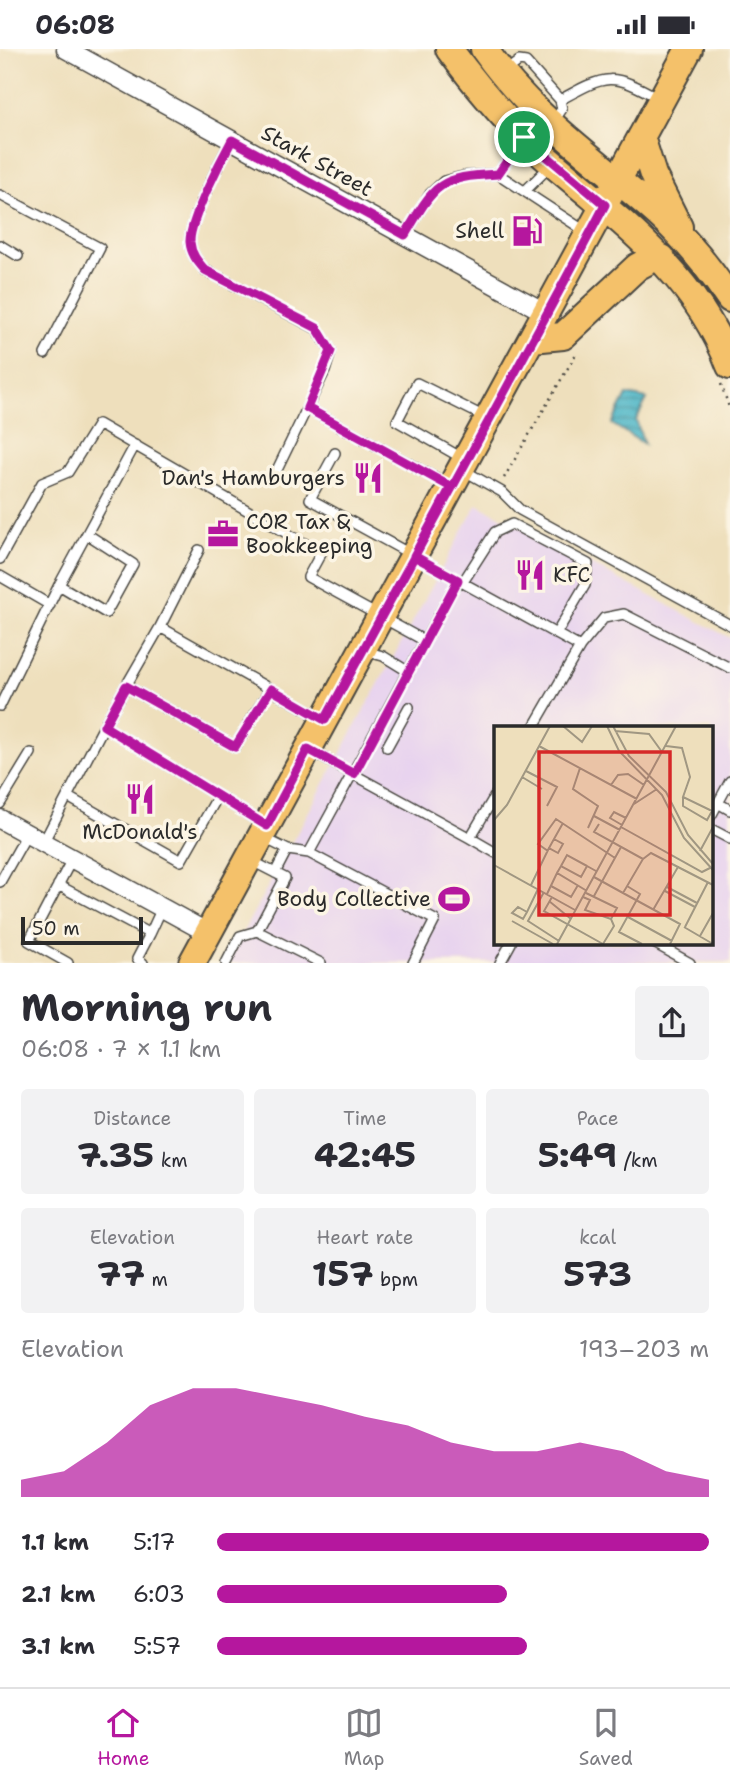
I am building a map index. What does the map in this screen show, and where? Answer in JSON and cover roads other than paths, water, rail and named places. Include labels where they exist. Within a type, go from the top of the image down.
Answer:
[{"type":"main road","points":[[449,49],[481,92],[524,137],[605,205],[662,258],[688,289],[726,370]]},
{"type":"main road","points":[[484,49],[502,74],[550,126],[617,180],[685,241],[730,299]]},
{"type":"main road","points":[[192,963],[605,205],[686,50]]},
{"type":"main road","points":[[641,137],[653,176],[685,241]]},
{"type":"main road","points":[[532,339],[563,335],[637,267],[662,258]]},
{"type":"street","name":"Stark Street","points":[[66,49],[546,313]]},
{"type":"street","points":[[0,819],[208,933]]},
{"type":"lane","points":[[502,74],[519,61],[526,62],[560,100],[562,109],[550,126]]},
{"type":"lane","points":[[560,100],[590,84],[614,77],[629,81],[661,100]]},
{"type":"lane","points":[[498,174],[524,137]]},
{"type":"lane","points":[[232,140],[216,169],[190,238],[193,255],[205,270],[317,328],[331,351],[276,472]]},
{"type":"lane","points":[[525,191],[552,163]]},
{"type":"lane","points":[[405,235],[430,194],[444,181],[464,176],[498,174],[589,234]]},
{"type":"lane","points":[[0,195],[100,248],[45,354]]},
{"type":"lane","points":[[0,245],[18,256]]},
{"type":"lane","points":[[459,472],[397,421],[417,383],[488,419]]},
{"type":"lane","points":[[307,408],[497,489],[520,510],[730,625]]},
{"type":"lane","points":[[0,559],[42,483],[68,472],[98,424],[321,553],[308,577],[425,641]]},
{"type":"lane","points":[[0,706],[59,585],[135,445]]},
{"type":"lane","points":[[335,453],[310,499],[580,647]]},
{"type":"lane","points":[[309,853],[425,641],[461,581],[495,532],[512,524],[588,564],[585,585],[556,634]]},
{"type":"lane","points":[[59,585],[106,613],[132,565],[87,534]]},
{"type":"lane","points":[[43,843],[199,550]]},
{"type":"lane","points":[[0,576],[50,605]]},
{"type":"lane","points":[[534,726],[580,647],[604,618],[624,614],[730,668]]},
{"type":"lane","points":[[160,627],[325,720]]},
{"type":"lane","points":[[362,650],[383,656],[409,672]]},
{"type":"lane","points":[[126,686],[235,747],[271,689]]},
{"type":"lane","points":[[387,747],[409,707]]},
{"type":"lane","points":[[104,726],[218,796],[259,840],[275,873],[285,879],[257,931]]},
{"type":"lane","points":[[308,749],[494,852]]},
{"type":"lane","points":[[0,804],[32,753]]},
{"type":"lane","points":[[712,814],[730,781]]},
{"type":"lane","points":[[68,797],[181,861],[218,796]]},
{"type":"lane","points":[[470,838],[494,799]]},
{"type":"lane","points":[[718,803],[730,810]]},
{"type":"lane","points":[[712,830],[730,839]]},
{"type":"lane","points":[[0,882],[27,834]]},
{"type":"lane","points":[[259,840],[287,850],[309,853],[435,920],[413,963]]},
{"type":"lane","points":[[275,873],[287,850]]},
{"type":"lane","points":[[68,963],[29,941],[72,859]]},
{"type":"lane","points":[[58,885],[150,934]]},
{"type":"lane","points":[[143,963],[137,959],[162,908]]},
{"type":"lane","points":[[226,963],[240,936],[257,931],[321,963]]},
{"type":"lane","points":[[500,963],[510,945]]},
{"type":"lane","points":[[658,945],[690,963]]},
{"type":"water","points":[[627,395],[647,399],[636,420],[644,444],[612,424]]},
{"type":"place","name":"Shell","points":[[527,231]]},
{"type":"place","name":"Dan's Hamburgers","points":[[368,478]]},
{"type":"place","name":"COR Tax & Bookkeeping","points":[[223,534]]},
{"type":"place","name":"KFC","points":[[530,575]]},
{"type":"place","name":"McDonald's","points":[[140,799]]},
{"type":"place","name":"Body Collective","points":[[454,899]]}]
